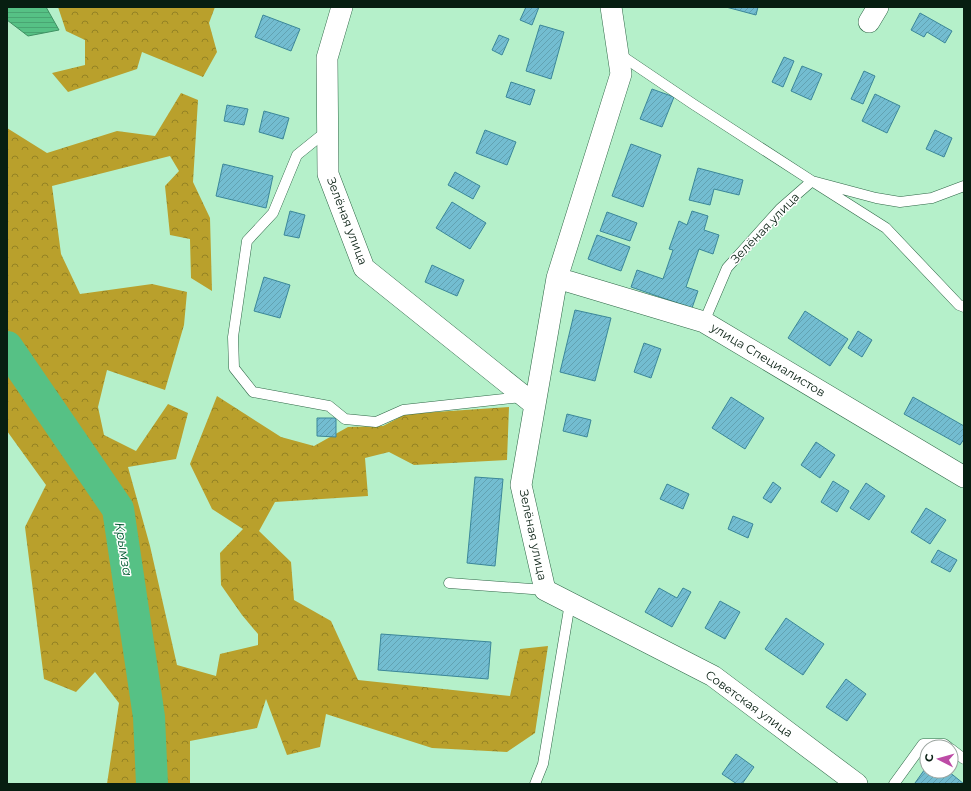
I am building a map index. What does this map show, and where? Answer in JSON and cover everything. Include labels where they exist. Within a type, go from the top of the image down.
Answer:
[{"type":"street","name":"Зелёная улица","points":[[342,7],[326,58],[328,174],[364,268],[530,401]]},
{"type":"street","name":"Зелёная улица","points":[[570,603],[545,590],[521,485],[530,401],[557,278],[621,74],[611,7]]},
{"type":"street","name":"улица Специалистов","points":[[557,278],[704,322],[964,477]]},
{"type":"street","name":"Советская улица","points":[[570,603],[713,676],[857,784]]},
{"type":"lane","points":[[618,52],[693,104],[886,228],[959,305],[964,307]]},
{"type":"lane","points":[[328,130],[297,155],[273,213],[247,241],[233,337],[234,368],[253,392],[329,406],[345,419],[376,422],[403,410],[530,401]]},
{"type":"lane","points":[[812,181],[876,198],[900,202],[932,198],[964,186]]},
{"type":"lane","name":"Зелёная улица","points":[[704,322],[727,268],[780,209],[812,181]]},
{"type":"lane","points":[[449,583],[545,590]]},
{"type":"lane","points":[[535,784],[543,764],[570,603]]},
{"type":"lane","points":[[894,784],[919,750]]},
{"type":"green space","points":[[58,7],[215,7],[209,23],[217,52],[203,77],[142,52],[137,69],[68,92],[52,73],[85,65],[85,40],[66,31]]},
{"type":"green space","points":[[181,93],[198,100],[193,182],[210,218],[212,291],[191,278],[190,239],[170,235],[165,186],[179,171],[170,156],[52,186],[61,254],[80,294],[152,284],[187,292],[184,325],[165,390],[107,370],[98,407],[104,435],[136,451],[168,404],[188,413],[176,459],[128,467],[150,546],[177,665],[216,676],[220,654],[258,645],[258,634],[242,615],[221,585],[220,553],[243,529],[212,509],[190,464],[217,396],[281,437],[314,446],[348,427],[383,426],[406,414],[509,407],[507,460],[414,465],[389,452],[365,458],[368,496],[275,502],[259,531],[291,562],[294,600],[331,621],[358,680],[510,696],[520,649],[548,646],[535,733],[507,752],[432,748],[326,714],[320,747],[287,755],[266,699],[257,728],[190,741],[190,784],[107,784],[119,703],[95,672],[76,692],[44,679],[25,527],[46,485],[7,431],[7,128],[47,153],[117,131],[155,136]]},
{"type":"shaded area","points":[[7,7],[46,7],[59,30],[28,36],[7,20]]},
{"type":"building","points":[[526,7],[539,7],[532,25],[520,20]]},
{"type":"building","points":[[726,7],[758,7],[756,15]]},
{"type":"building","points":[[920,13],[952,31],[945,43],[927,32],[924,37],[911,30]]},
{"type":"building","points":[[263,15],[300,29],[291,51],[255,37]]},
{"type":"building","points":[[540,25],[564,32],[551,79],[526,71]]},
{"type":"building","points":[[499,35],[509,39],[502,55],[492,50]]},
{"type":"building","points":[[784,57],[794,61],[783,87],[772,82]]},
{"type":"building","points":[[802,66],[822,74],[811,100],[791,91]]},
{"type":"building","points":[[864,71],[875,76],[863,104],[851,99]]},
{"type":"building","points":[[511,82],[535,90],[530,105],[506,97]]},
{"type":"building","points":[[652,89],[674,97],[662,127],[640,119]]},
{"type":"building","points":[[875,94],[900,106],[887,133],[862,121]]},
{"type":"building","points":[[227,105],[248,109],[244,125],[224,121]]},
{"type":"building","points":[[264,111],[289,118],[283,139],[259,132]]},
{"type":"building","points":[[485,130],[516,142],[507,165],[476,153]]},
{"type":"building","points":[[935,130],[952,138],[944,157],[926,149]]},
{"type":"building","points":[[631,144],[661,155],[643,207],[612,196]]},
{"type":"building","points":[[223,164],[273,176],[266,208],[216,196]]},
{"type":"building","points":[[698,168],[743,180],[739,195],[714,189],[710,205],[689,200]]},
{"type":"building","points":[[455,172],[480,186],[473,199],[448,185]]},
{"type":"building","points":[[452,202],[486,223],[470,249],[436,228]]},
{"type":"building","points":[[290,211],[305,215],[299,238],[284,235]]},
{"type":"building","points":[[692,211],[708,216],[704,230],[719,235],[713,254],[699,249],[686,287],[698,291],[692,308],[631,287],[637,270],[663,279],[673,250],[669,249],[679,221],[687,225]]},
{"type":"building","points":[[607,212],[637,223],[630,241],[600,231]]},
{"type":"building","points":[[597,235],[630,247],[621,271],[588,259]]},
{"type":"building","points":[[432,265],[464,280],[457,296],[425,282]]},
{"type":"building","points":[[264,277],[290,285],[280,318],[254,311]]},
{"type":"building","points":[[575,310],[611,318],[595,381],[560,372]]},
{"type":"building","points":[[805,311],[848,339],[830,366],[788,338]]},
{"type":"building","points":[[858,331],[872,340],[862,357],[848,348]]},
{"type":"building","points":[[644,343],[661,349],[651,378],[634,372]]},
{"type":"building","points":[[731,397],[764,418],[745,449],[712,428]]},
{"type":"building","points":[[913,397],[964,426],[964,439],[960,445],[904,414]]},
{"type":"building","points":[[567,414],[591,420],[587,437],[563,431]]},
{"type":"building","points":[[317,418],[336,418],[336,437],[317,436]]},
{"type":"building","points":[[816,442],[835,455],[820,478],[801,465]]},
{"type":"building","points":[[475,477],[503,479],[495,566],[467,563]]},
{"type":"building","points":[[833,481],[849,491],[837,512],[821,502]]},
{"type":"building","points":[[773,482],[781,488],[771,503],[763,498]]},
{"type":"building","points":[[866,483],[885,496],[869,520],[850,508]]},
{"type":"building","points":[[667,484],[689,494],[683,509],[660,499]]},
{"type":"building","points":[[926,508],[946,520],[930,544],[911,532]]},
{"type":"building","points":[[733,516],[753,524],[748,538],[728,529]]},
{"type":"building","points":[[938,550],[957,560],[950,572],[931,562]]},
{"type":"building","points":[[659,588],[677,598],[683,588],[691,592],[672,627],[645,612]]},
{"type":"building","points":[[720,601],[740,612],[725,639],[705,628]]},
{"type":"building","points":[[786,618],[824,644],[803,675],[765,649]]},
{"type":"building","points":[[381,634],[491,642],[488,679],[378,670]]},
{"type":"building","points":[[846,679],[866,694],[847,721],[826,707]]},
{"type":"building","points":[[736,754],[754,767],[742,784],[737,784],[722,774]]},
{"type":"building","points":[[919,777],[919,779],[958,779],[964,784],[916,784],[915,783]]},
{"type":"waterway","name":"Крымза","points":[[7,347],[118,509],[149,717],[152,784]]}]
